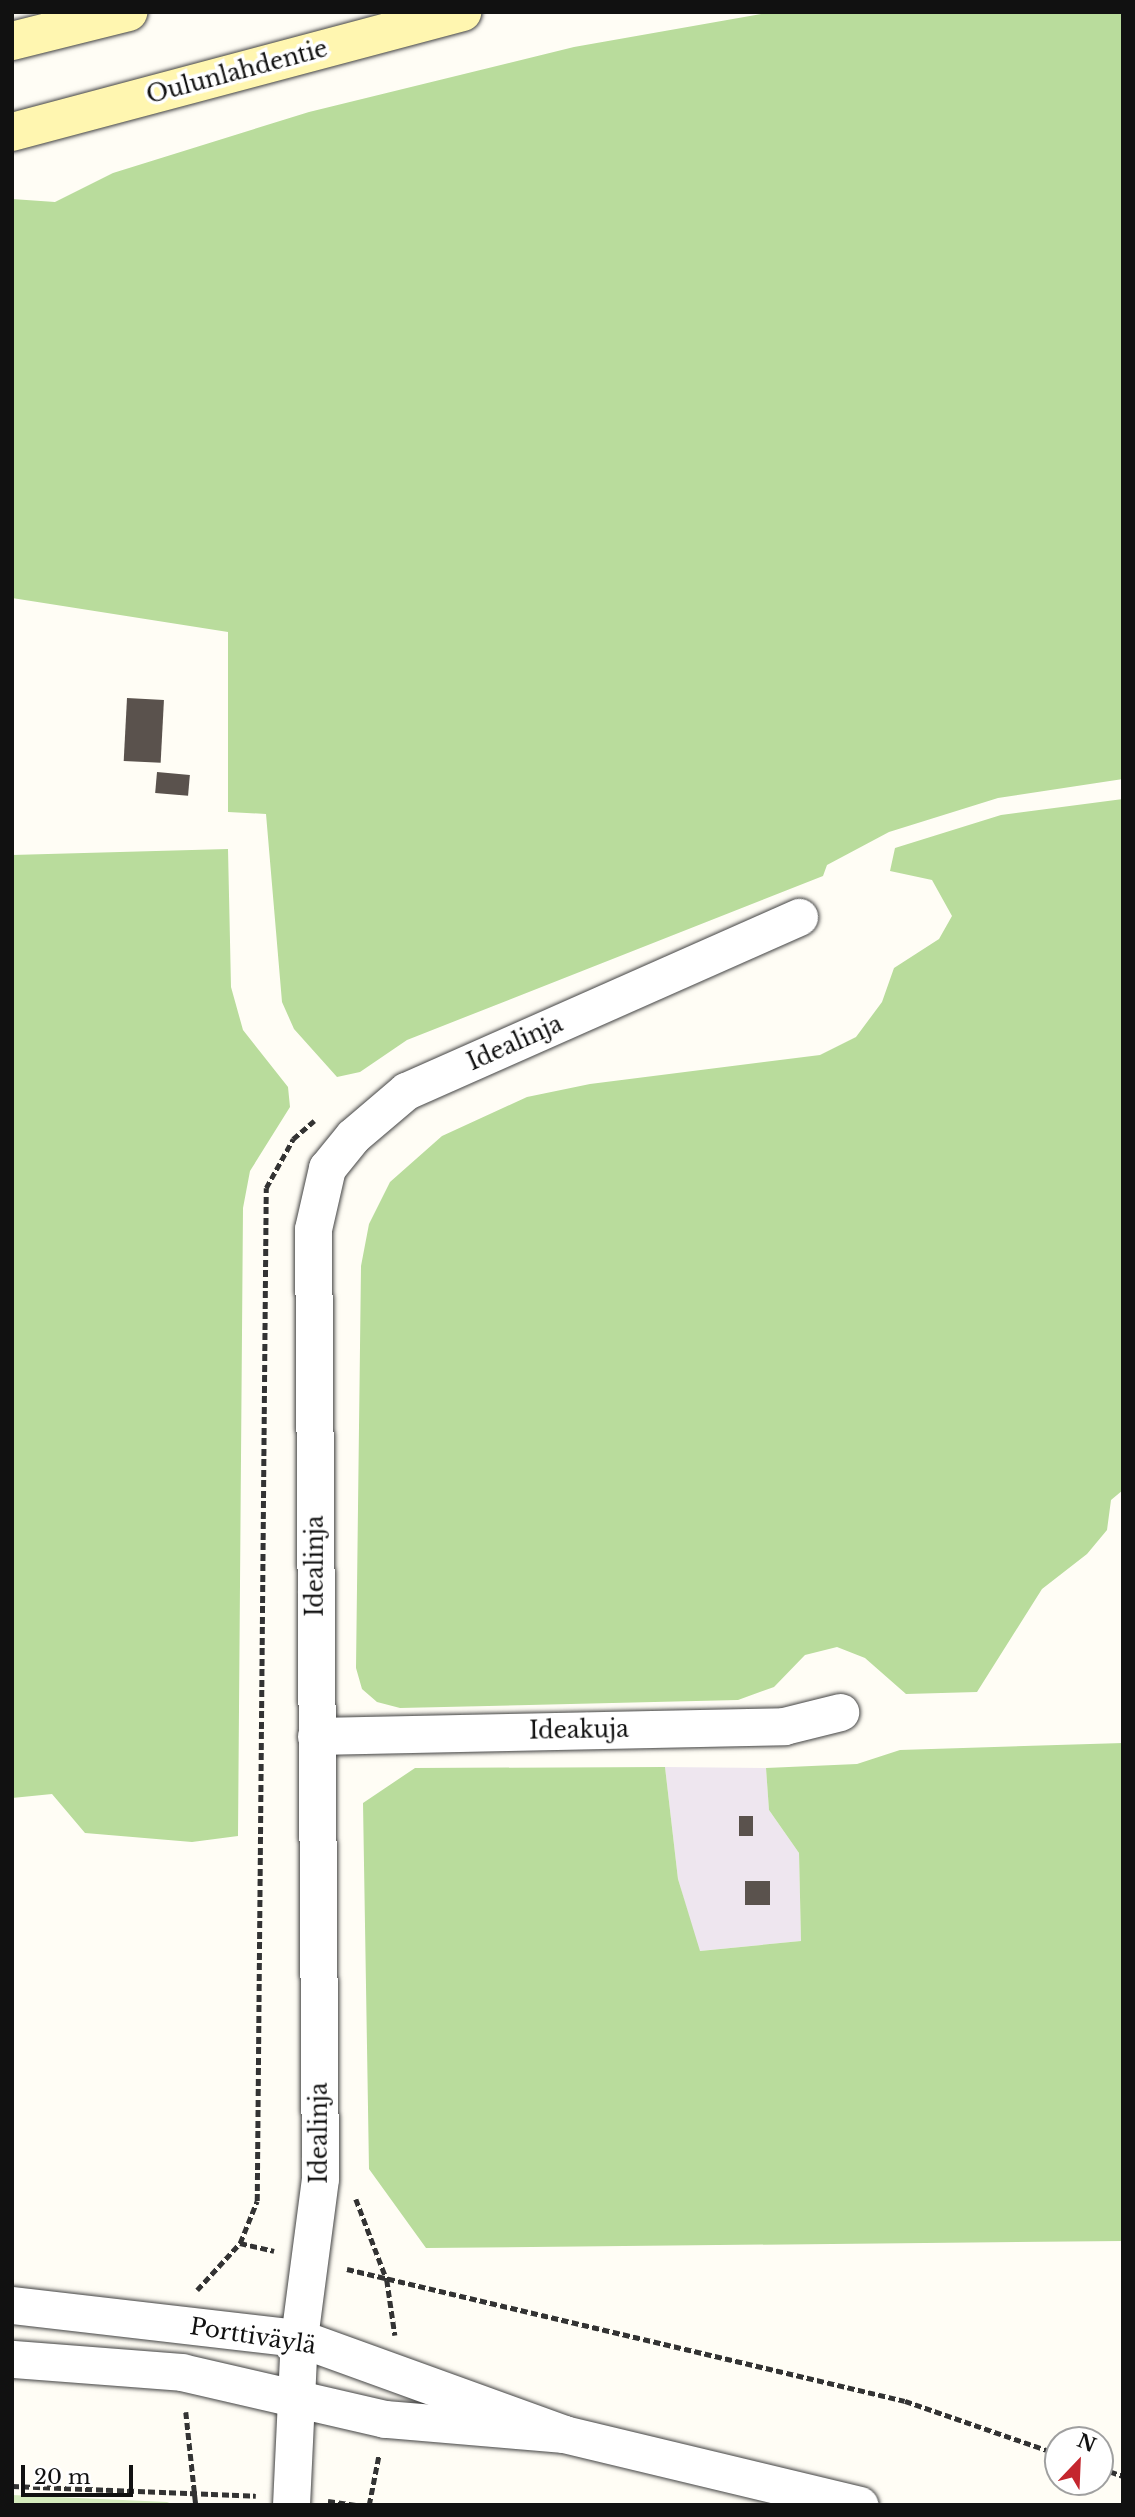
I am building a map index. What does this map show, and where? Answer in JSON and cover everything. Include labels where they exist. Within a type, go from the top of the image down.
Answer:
[{"type":"main road","points":[[12,41],[128,12]]},
{"type":"main road","name":"Oulunlahdentie","points":[[12,132],[462,12]]},
{"type":"street","name":"Idealinja","points":[[291,2501],[299,2338],[320,2179],[313,1229],[327,1168],[353,1136],[406,1091],[799,917]]},
{"type":"street","name":"Ideakuja","points":[[316,1736],[784,1726],[840,1712]]},
{"type":"street","name":"Porttiväylä","points":[[12,2305],[299,2338],[564,2434],[860,2505]]},
{"type":"street","name":"Porttiväylä","points":[[12,2359],[183,2372],[385,2419],[564,2434]]},
{"type":"path","points":[[189,2324],[194,2292],[240,2243],[257,2201],[266,1188],[293,1139],[319,1116]]},
{"type":"path","points":[[240,2243],[905,2401],[1044,2449]]},
{"type":"path","points":[[183,2372],[196,2505]]},
{"type":"path","points":[[12,2486],[358,2505]]},
{"type":"shaded area","points":[[665,1767],[766,1768],[769,1810],[799,1853],[801,1941],[699,1951],[678,1879]]},
{"type":"green space","points":[[773,12],[1123,12],[1123,779],[998,798],[889,832],[827,865],[823,876],[407,1040],[360,1072],[337,1077],[294,1029],[282,1002],[266,814],[228,812],[228,632],[12,598],[12,199],[55,202],[113,173],[309,112],[574,47]]},
{"type":"green space","points":[[1123,799],[1123,1490],[1111,1500],[1107,1530],[1087,1554],[1042,1589],[977,1692],[906,1694],[865,1658],[837,1647],[805,1655],[774,1687],[738,1700],[400,1708],[377,1702],[362,1689],[356,1668],[361,1266],[369,1224],[390,1182],[442,1136],[527,1097],[590,1084],[820,1055],[856,1037],[882,1002],[894,968],[939,939],[952,916],[932,880],[890,871],[895,848],[1001,815]]},
{"type":"green space","points":[[228,849],[231,987],[243,1030],[288,1087],[290,1107],[250,1171],[243,1208],[238,1836],[192,1842],[85,1833],[52,1794],[12,1798],[12,855]]},
{"type":"green space","points":[[1123,1743],[1123,2241],[426,2248],[369,2169],[363,1803],[415,1768],[665,1767],[678,1879],[700,1951],[801,1941],[799,1853],[769,1810],[766,1768],[857,1764],[900,1750]]},
{"type":"green space","points":[[12,2495],[167,2502],[174,2505],[12,2505]]},
{"type":"building","points":[[127,698],[164,700],[161,763],[124,761]]},
{"type":"building","points":[[157,772],[190,775],[188,796],[155,793]]},
{"type":"building","points":[[739,1816],[753,1816],[753,1836],[739,1836]]},
{"type":"building","points":[[745,1881],[770,1881],[770,1905],[745,1905]]}]
